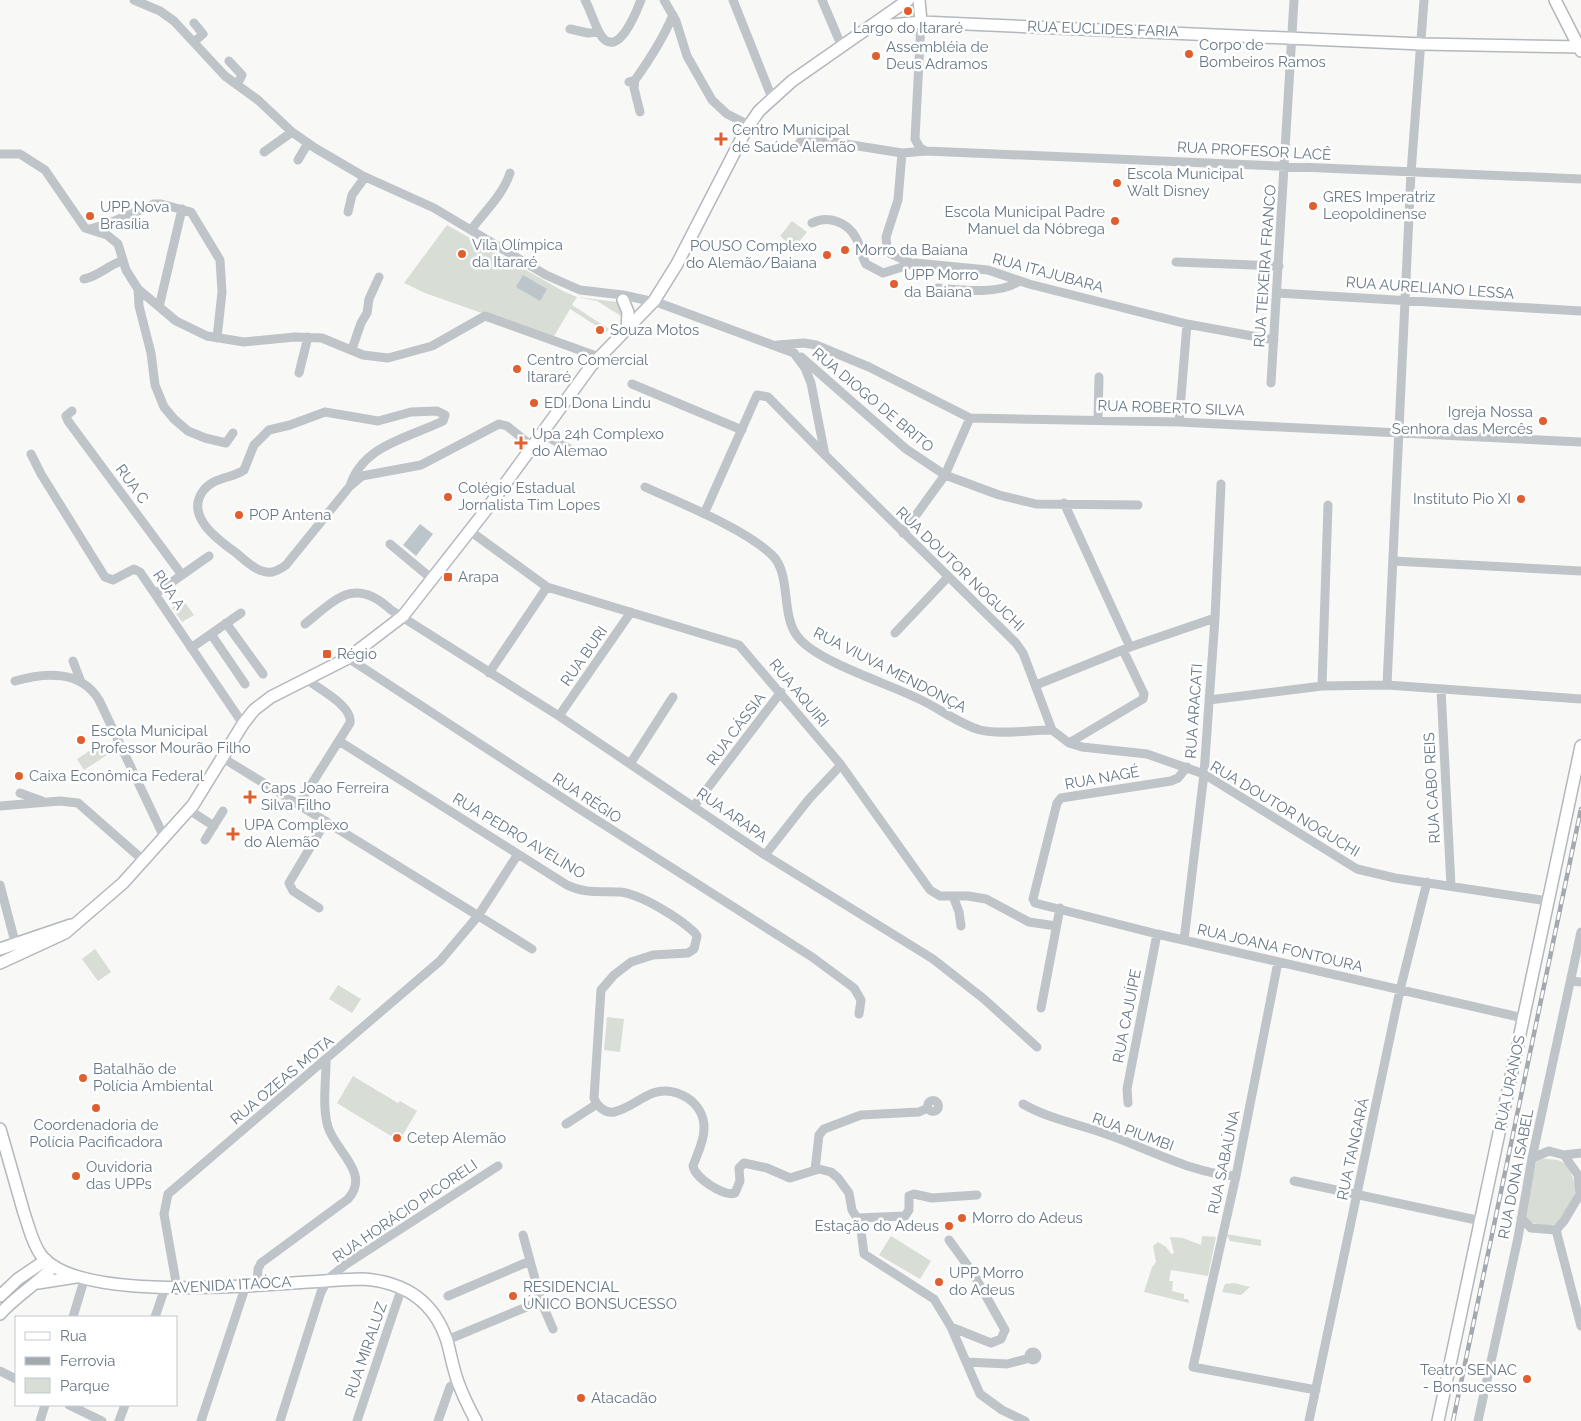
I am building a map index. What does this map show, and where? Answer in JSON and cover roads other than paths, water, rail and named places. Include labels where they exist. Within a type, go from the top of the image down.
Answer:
[{"type":"main road","points":[[0,963],[58,937],[103,902],[189,810],[223,758],[242,724],[254,710],[271,697],[348,658],[403,616],[543,434],[567,397],[599,357],[652,304],[677,264],[749,125],[772,98],[792,81],[908,0]]},
{"type":"main road","points":[[919,0],[922,22]]},
{"type":"main road","points":[[1554,0],[1580,48]]},
{"type":"main road","name":"RUA EUCLIDES FARIA","points":[[867,28],[922,22],[1422,44],[1580,48]]},
{"type":"main road","points":[[618,297],[628,312],[627,329]]},
{"type":"main road","name":"RUA URANOS","points":[[1438,1421],[1581,746]]},
{"type":"main road","points":[[0,949],[15,942],[75,924]]},
{"type":"main road","points":[[0,1129],[31,1234],[40,1254],[50,1263]]},
{"type":"main road","points":[[28,1272],[34,1257],[31,1234]]},
{"type":"main road","points":[[0,1296],[28,1272],[50,1263]]},
{"type":"main road","points":[[0,1314],[18,1297],[38,1283],[50,1263]]},
{"type":"main road","name":"AVENIDA ITAÓCA","points":[[50,1263],[83,1277],[114,1284],[171,1288],[328,1279],[376,1280],[402,1287],[434,1312],[446,1340],[457,1381],[476,1421]]},
{"type":"main road","points":[[38,1283],[83,1277]]},
{"type":"street","points":[[134,0],[167,15],[220,71],[258,100],[292,132],[365,177],[414,197],[571,287],[582,291],[665,306],[777,345],[794,353],[805,368],[811,383],[825,455]]},
{"type":"street","points":[[585,0],[599,32],[608,41],[618,39],[627,30],[641,0]]},
{"type":"street","points":[[664,0],[673,15],[687,56],[712,100],[727,114],[749,125]]},
{"type":"street","points":[[733,0],[772,98]]},
{"type":"street","points":[[822,0],[842,47]]},
{"type":"street","name":"RUA TEIXEIRA FRANCO","points":[[1271,383],[1294,0]]},
{"type":"street","points":[[1387,685],[1411,173],[1424,0]]},
{"type":"street","points":[[640,112],[632,81],[660,42],[673,15]]},
{"type":"street","points":[[194,22],[203,34],[194,42]]},
{"type":"street","points":[[922,22],[915,139],[920,148],[926,151]]},
{"type":"street","points":[[570,29],[588,33],[599,32]]},
{"type":"street","points":[[229,61],[242,75],[236,85]]},
{"type":"street","points":[[264,152],[292,132]]},
{"type":"street","name":"RUA PROFESOR LACÊ","points":[[800,142],[902,153],[926,151],[1581,179]]},
{"type":"street","points":[[298,160],[308,143]]},
{"type":"street","points":[[902,153],[898,200],[886,241],[891,254],[911,263]]},
{"type":"street","points":[[0,154],[20,154],[46,170],[79,222],[87,230],[113,238],[118,244],[122,260],[138,289],[176,321],[197,332],[244,342],[308,337],[330,340],[363,355],[380,358],[411,353],[432,346],[484,316],[599,357]]},
{"type":"street","points":[[471,230],[499,194],[510,173]]},
{"type":"street","points":[[348,212],[347,209],[352,195],[365,177]]},
{"type":"street","points":[[87,230],[110,223],[154,204],[191,212],[220,260],[222,292],[218,338]]},
{"type":"street","points":[[159,307],[182,209]]},
{"type":"street","name":"RUA ITAJUBARA","points":[[812,223],[830,219],[845,226],[855,235],[866,264],[877,271],[888,272],[911,263],[988,270],[1019,282],[1188,324],[1274,340]]},
{"type":"street","points":[[84,279],[95,276],[122,260]]},
{"type":"street","points":[[1176,262],[1279,266]]},
{"type":"street","points":[[352,349],[361,323],[368,313],[369,299],[379,277]]},
{"type":"street","points":[[938,288],[996,289],[1012,286],[1019,282]]},
{"type":"street","points":[[138,289],[140,306],[152,353],[155,385],[164,407],[180,426],[205,438],[226,443],[233,433]]},
{"type":"street","name":"RUA AURELIANO LESSA","points":[[1277,292],[1581,311]]},
{"type":"street","points":[[1179,422],[1188,324]]},
{"type":"street","points":[[299,373],[308,337]]},
{"type":"street","name":"RUA ROBERTO SILVA","points":[[777,345],[804,343],[816,345],[870,367],[970,418],[1179,422],[1581,442]]},
{"type":"street","name":"RUA DIOGO DE BRITO","points":[[794,353],[906,449],[945,475],[980,489],[1043,505],[1064,503],[1138,505]]},
{"type":"street","points":[[1098,419],[1099,377]]},
{"type":"street","points":[[632,384],[742,430],[704,514]]},
{"type":"street","name":"RUA DOUTOR NOGUCHI","points":[[742,430],[757,395],[763,394],[768,397],[1020,648],[1052,730],[1069,743],[1107,751],[1147,754],[1204,774],[1357,869],[1395,878],[1548,902]]},
{"type":"street","name":"RUA C","points":[[72,411],[66,416],[68,421],[182,575]]},
{"type":"street","points":[[350,486],[358,467],[374,452],[449,418],[437,411],[411,412],[378,421],[324,412],[290,425],[273,428],[254,445],[244,470],[215,481],[204,490],[198,509],[204,525],[219,540],[258,569],[272,572],[286,565],[350,486],[362,476],[421,465],[494,425],[507,426],[533,447]]},
{"type":"street","points":[[904,533],[945,475],[970,418]]},
{"type":"street","points":[[543,434],[571,450]]},
{"type":"street","name":"RUA A","points":[[31,454],[41,474],[105,577],[113,580],[137,570],[242,724]]},
{"type":"street","name":"RUA ARACATI","points":[[1184,940],[1204,774],[1215,618],[1221,484]]},
{"type":"street","name":"RUA VIUVA MENDONÇA","points":[[645,487],[704,514],[747,537],[774,557],[782,571],[792,628],[803,643],[814,651],[856,672],[913,696],[975,728],[988,731],[1052,730]]},
{"type":"street","points":[[1064,503],[1127,648],[1144,694],[1143,699],[1069,743]]},
{"type":"street","points":[[1322,686],[1328,505]]},
{"type":"street","name":"RUA AQUIRI","points":[[470,531],[547,587],[732,641],[745,650],[841,765],[924,884],[935,894],[986,899],[1029,922],[1056,926]]},
{"type":"street","points":[[390,544],[432,579]]},
{"type":"street","points":[[155,594],[209,556]]},
{"type":"street","points":[[1394,560],[1581,571]]},
{"type":"street","points":[[895,633],[948,577]]},
{"type":"street","points":[[489,673],[547,587]]},
{"type":"street","name":"RUA ARAPA","points":[[305,624],[340,596],[351,593],[373,596],[391,610],[559,716],[765,855],[939,964],[984,999],[1037,1047]]},
{"type":"street","name":"RUA BURI","points":[[559,716],[631,612]]},
{"type":"street","points":[[191,648],[241,613]]},
{"type":"street","points":[[1036,685],[1127,648],[1215,618]]},
{"type":"street","points":[[226,623],[262,674]]},
{"type":"street","points":[[211,634],[246,684]]},
{"type":"street","name":"RUA RÉGIO","points":[[348,658],[572,805],[812,957],[854,988],[861,1000],[859,1014]]},
{"type":"street","points":[[73,661],[81,682]]},
{"type":"street","points":[[15,681],[53,675],[81,682],[89,687],[98,700],[164,837]]},
{"type":"street","points":[[299,804],[350,723],[350,713],[306,679]]},
{"type":"street","points":[[1209,700],[1322,686],[1387,685],[1581,699]]},
{"type":"street","name":"RUA CABO REIS","points":[[1441,689],[1451,886]]},
{"type":"street","name":"RUA CÁSSIA","points":[[694,806],[781,692]]},
{"type":"street","points":[[630,764],[673,697]]},
{"type":"street","name":"RUA PEDRO AVELINO","points":[[339,741],[578,890],[622,892],[644,900],[691,929],[697,936],[697,944],[688,953],[653,956],[632,962],[614,975],[601,990],[594,1098],[597,1104]]},
{"type":"street","points":[[223,758],[532,949]]},
{"type":"street","points":[[765,855],[809,799],[841,765]]},
{"type":"street","name":"RUA NAGÉ","points":[[1033,899],[1057,803],[1061,798],[1171,781],[1178,778],[1188,768]]},
{"type":"street","points":[[20,793],[45,802]]},
{"type":"street","points":[[0,806],[70,801],[82,805],[143,860]]},
{"type":"street","points":[[189,810],[214,826]]},
{"type":"street","points":[[205,840],[223,811]]},
{"type":"street","points":[[319,908],[293,891],[289,884],[326,822]]},
{"type":"street","name":"RUA OZEAS MOTA","points":[[171,1288],[164,1214],[168,1194],[326,1061],[440,960],[478,916],[518,854]]},
{"type":"street","name":"RUA TANGARÁ","points":[[1309,1421],[1400,990],[1427,882]]},
{"type":"street","points":[[0,885],[15,942]]},
{"type":"street","points":[[952,896],[959,912],[961,926]]},
{"type":"street","name":"RUA JOANA FONTOURA","points":[[1033,899],[1035,903],[1157,934],[1523,1018]]},
{"type":"street","points":[[1041,1008],[1060,908]]},
{"type":"street","name":"RUA DONA ISABEL","points":[[1478,1421],[1536,1138],[1581,932]]},
{"type":"street","name":"RUA CAJUÍPE","points":[[1128,1103],[1127,1089],[1157,934]]},
{"type":"street","name":"RUA SABAÚNA","points":[[1278,962],[1236,1176],[1194,1367],[1316,1390]]},
{"type":"street","points":[[1571,981],[1581,982]]},
{"type":"street","points":[[202,1421],[261,1263],[348,1199],[355,1188],[354,1170],[328,1128],[325,1107],[326,1061]]},
{"type":"street","points":[[566,1124],[597,1104],[604,1110],[614,1112],[659,1092],[672,1091],[685,1097],[697,1107],[704,1121],[703,1140],[693,1166],[696,1175],[726,1193],[735,1193],[739,1188],[739,1168],[744,1163],[767,1168],[790,1178],[815,1170],[826,1170],[838,1178],[849,1193],[852,1210],[860,1223],[864,1254],[934,1299],[951,1327],[982,1396],[1002,1410],[1025,1421]]},
{"type":"street","name":"RUA PIUMBI","points":[[1023,1104],[1064,1123],[1107,1135],[1180,1163],[1211,1172],[1236,1176]]},
{"type":"street","points":[[815,1170],[818,1135],[824,1129],[860,1115],[919,1112],[928,1108]]},
{"type":"street","points":[[1536,1138],[1541,1146],[1549,1151],[1564,1155],[1581,1152]]},
{"type":"street","points":[[1532,1158],[1549,1151]]},
{"type":"street","points":[[1521,1218],[1531,1228],[1538,1230],[1556,1230],[1564,1221],[1581,1194],[1578,1175],[1564,1155]]},
{"type":"street","name":"RUA HORÁCIO PICORELI","points":[[328,1279],[345,1265],[498,1166]]},
{"type":"street","points":[[1294,1181],[1358,1193],[1481,1221]]},
{"type":"street","points":[[857,1218],[905,1216],[909,1210],[910,1196],[914,1194],[932,1198],[977,1195]]},
{"type":"street","points":[[1556,1230],[1581,1326]]},
{"type":"street","points":[[523,1235],[541,1301],[554,1329]]},
{"type":"street","points":[[949,1240],[976,1278],[1002,1323],[1004,1334],[998,1342],[991,1343],[951,1327]]},
{"type":"street","points":[[448,1296],[530,1261]]},
{"type":"street","points":[[73,1316],[83,1277]]},
{"type":"street","points":[[280,1421],[321,1292],[328,1279]]},
{"type":"street","name":"RUA MIRALUZ","points":[[357,1421],[402,1287]]},
{"type":"street","points":[[155,1316],[171,1288]]},
{"type":"street","points":[[446,1340],[541,1301]]},
{"type":"street","points":[[967,1362],[1007,1364],[1030,1358]]},
{"type":"street","points":[[0,1371],[15,1378]]},
{"type":"street","points":[[438,1421],[450,1387],[457,1381]]},
{"type":"street","points":[[40,1421],[45,1406]]},
{"type":"street","points":[[71,1406],[102,1421]]},
{"type":"street","points":[[119,1421],[124,1406]]},
{"type":"railway","points":[[1453,1421],[1581,809]]},
{"type":"place","name":"Largo do Itararé","points":[[908,11]]},
{"type":"place","name":"Corpo de Bombeiros Ramos","points":[[1189,54]]},
{"type":"place","name":"Assembléia de Deus Adramos","points":[[876,56]]},
{"type":"place","name":"Centro Municipal de Saúde Alemão","points":[[721,139]]},
{"type":"place","name":"Escola Municipal Walt Disney","points":[[1117,183]]},
{"type":"place","name":"GRES Imperatriz Leopoldinense","points":[[1313,206]]},
{"type":"place","name":"UPP Nova Brasília","points":[[90,216]]},
{"type":"place","name":"Escola Municipal Padre Manuel da Nóbrega","points":[[1115,221]]},
{"type":"place","name":"Morro da Baiana","points":[[845,250]]},
{"type":"place","name":"Vila Olímpica da Itararé","points":[[462,254]]},
{"type":"place","name":"POUSO Complexo do Alemão/Baiana","points":[[827,255]]},
{"type":"place","name":"UPP Morro da Baiana","points":[[894,284]]},
{"type":"place","name":"Souza Motos","points":[[600,330]]},
{"type":"place","name":"Centro Comercial Itararé","points":[[517,369]]},
{"type":"place","name":"EDI Dona Lindu","points":[[534,403]]},
{"type":"place","name":"Igreja Nossa Senhora das Mercês","points":[[1543,421]]},
{"type":"place","name":"Upa 24h Complexo do Alemao","points":[[521,443]]},
{"type":"place","name":"Colégio Estadual Jornalista Tim Lopes","points":[[448,497]]},
{"type":"place","name":"Instituto Pio XI","points":[[1521,499]]},
{"type":"place","name":"POP Antena","points":[[239,515]]},
{"type":"place","name":"Arapa","points":[[448,577]]},
{"type":"place","name":"Régio","points":[[327,654]]},
{"type":"place","name":"Escola Municipal Professor Mourão Filho","points":[[81,740]]},
{"type":"place","name":"Caixa Econômica Federal","points":[[19,776]]},
{"type":"place","name":"Caps Joao Ferreira Silva Filho","points":[[250,797]]},
{"type":"place","name":"UPA Complexo do Alemão","points":[[233,834]]},
{"type":"place","name":"Batalhão de Polícia Ambiental","points":[[83,1078]]},
{"type":"place","name":"Coordenadoria de Polícia Pacificadora","points":[[96,1108]]},
{"type":"place","name":"Cetep Alemão","points":[[397,1138]]},
{"type":"place","name":"Ouvidoria das UPPs","points":[[76,1176]]},
{"type":"place","name":"Morro do Adeus","points":[[962,1218]]},
{"type":"place","name":"Estação do Adeus","points":[[949,1226]]},
{"type":"place","name":"UPP Morro do Adeus","points":[[939,1282]]},
{"type":"place","name":"RESIDENCIAL ÚNICO BONSUCESSO","points":[[513,1296]]},
{"type":"place","name":"Teatro SENAC - Bonsucesso","points":[[1527,1379]]},
{"type":"place","name":"Atacadão","points":[[581,1398]]}]
